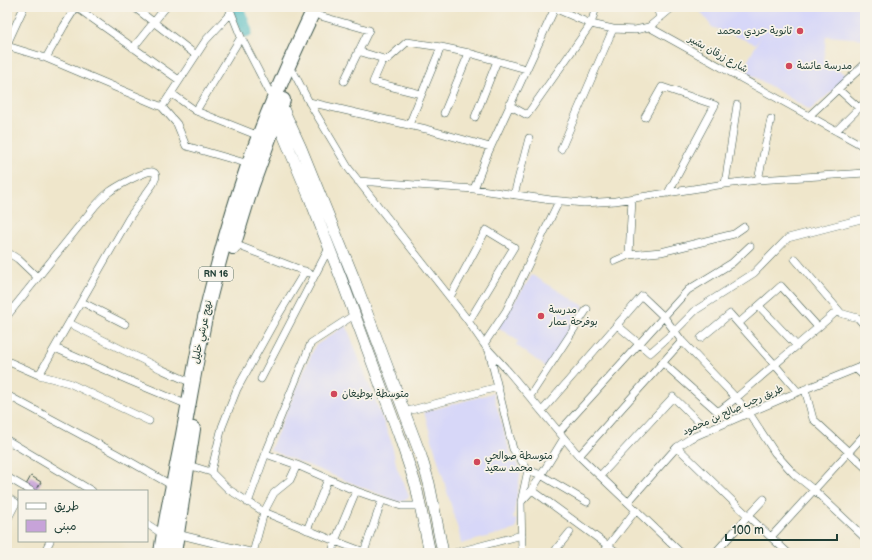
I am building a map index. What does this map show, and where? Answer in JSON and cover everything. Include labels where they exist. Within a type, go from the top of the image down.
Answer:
[{"type":"highway","name":"نهج عرشي خليل","points":[[161,553],[170,534],[188,465],[204,367],[219,299],[275,103],[294,74],[320,10]]},
{"type":"highway","name":"نهج عرشي خليل","points":[[174,553],[170,534],[173,486],[197,354],[209,300],[233,213],[259,136],[320,10]]},
{"type":"street","points":[[24,7],[7,45],[46,58],[162,107],[177,124],[186,146],[249,164]]},
{"type":"street","points":[[46,58],[76,7],[179,80]]},
{"type":"street","points":[[134,7],[196,55]]},
{"type":"street","points":[[133,48],[166,7]]},
{"type":"street","points":[[509,105],[527,115],[591,24],[596,7]]},
{"type":"street","points":[[657,7],[660,18]]},
{"type":"street","points":[[474,188],[490,147],[554,8],[591,24],[613,29],[635,30],[649,26],[673,7]]},
{"type":"street","points":[[162,107],[206,40],[230,10],[241,37],[275,103],[301,148],[353,276],[421,456],[443,553]]},
{"type":"street","points":[[320,10],[369,30],[344,81]]},
{"type":"street","name":"شارع زرقان بشير","points":[[649,26],[808,116],[863,144]]},
{"type":"street","points":[[561,149],[613,29]]},
{"type":"street","points":[[196,111],[241,37]]},
{"type":"street","points":[[358,51],[387,60],[407,42],[469,53],[526,69]]},
{"type":"street","points":[[409,125],[441,47]]},
{"type":"street","points":[[444,113],[469,53]]},
{"type":"street","points":[[383,59],[373,82],[421,94]]},
{"type":"street","points":[[475,117],[497,61]]},
{"type":"street","points":[[808,116],[865,64]]},
{"type":"street","points":[[294,74],[349,170],[469,321],[484,344],[530,396],[579,456],[681,553]]},
{"type":"street","points":[[645,117],[662,87],[715,105],[668,193]]},
{"type":"street","points":[[838,89],[859,108]]},
{"type":"street","points":[[171,93],[196,111],[259,136]]},
{"type":"street","points":[[309,102],[426,129],[490,147]]},
{"type":"street","points":[[836,131],[865,102]]},
{"type":"street","points":[[275,103],[399,435],[416,486],[430,553]]},
{"type":"street","points":[[725,184],[737,105]]},
{"type":"street","points":[[758,180],[771,119]]},
{"type":"street","points":[[514,194],[529,138]]},
{"type":"street","points":[[7,316],[95,206],[109,192],[126,182],[149,172],[153,172],[156,175],[153,184],[135,209],[39,375]]},
{"type":"street","points":[[358,181],[474,188],[559,201],[584,203],[632,199],[758,180],[865,173]]},
{"type":"street","points":[[629,255],[632,199]]},
{"type":"street","points":[[484,344],[506,311],[559,201]]},
{"type":"street","points":[[617,325],[650,353],[675,332],[696,310],[754,273],[788,238],[865,218]]},
{"type":"street","points":[[615,261],[629,255],[661,252],[727,236],[734,234],[744,227]]},
{"type":"street","points":[[450,297],[486,230],[514,247],[469,321]]},
{"type":"street","points":[[234,244],[315,276]]},
{"type":"street","points":[[521,502],[532,490],[562,435],[688,290],[732,263],[750,246]]},
{"type":"street","points":[[261,379],[329,248]]},
{"type":"street","points":[[7,252],[37,277]]},
{"type":"street","points":[[795,259],[841,313]]},
{"type":"street","points":[[211,472],[222,427],[237,389],[273,324],[305,271]]},
{"type":"street","points":[[739,324],[781,286],[818,328]]},
{"type":"street","points":[[542,411],[642,296],[664,317],[682,341],[749,413],[775,453],[794,474],[814,490],[865,538]]},
{"type":"street","points":[[82,302],[125,324]]},
{"type":"street","points":[[759,306],[797,346]]},
{"type":"street","points":[[530,396],[587,309]]},
{"type":"street","points":[[663,363],[718,412],[836,312],[858,318],[865,326]]},
{"type":"street","points":[[701,338],[730,314],[775,365],[801,391],[813,419],[865,468]]},
{"type":"street","points":[[248,503],[266,454],[311,343],[354,315]]},
{"type":"street","points":[[69,323],[192,383]]},
{"type":"street","points":[[579,456],[682,341]]},
{"type":"street","points":[[55,348],[188,405]]},
{"type":"street","points":[[489,350],[513,449],[528,470],[541,475],[587,502]]},
{"type":"street","points":[[8,363],[39,375],[69,383],[149,421]]},
{"type":"street","name":"طريق رجب صالح بن محمود","points":[[628,502],[677,447],[691,438],[865,365]]},
{"type":"street","points":[[856,369],[865,377]]},
{"type":"street","points":[[404,412],[498,387]]},
{"type":"street","points":[[7,395],[173,486]]},
{"type":"street","points":[[600,476],[673,397],[708,431]]},
{"type":"street","points":[[771,537],[865,434]]},
{"type":"street","points":[[7,440],[90,490]]},
{"type":"street","points":[[677,447],[788,553]]},
{"type":"street","points":[[266,454],[297,465],[356,491],[382,500],[401,506],[420,506]]},
{"type":"street","points":[[188,465],[211,472],[228,489],[264,512],[366,552],[382,500]]},
{"type":"street","points":[[148,524],[170,534],[253,553],[264,512],[274,494],[290,480],[297,465]]},
{"type":"street","points":[[522,553],[521,502],[528,470]]},
{"type":"street","points":[[7,477],[29,490]]},
{"type":"street","points":[[307,530],[328,479]]},
{"type":"street","points":[[532,490],[618,553]]},
{"type":"street","points":[[332,553],[335,541],[356,491]]},
{"type":"street","points":[[7,497],[18,503],[7,520]]},
{"type":"street","points":[[716,553],[764,499]]},
{"type":"street","points":[[604,553],[636,510]]},
{"type":"street","points":[[554,553],[570,532]]},
{"type":"street","points":[[454,553],[522,535]]},
{"type":"street","points":[[44,553],[50,542]]},
{"type":"shaded area","points":[[697,7],[865,7],[865,39],[826,36],[824,61],[849,77],[810,110],[743,70],[761,36],[756,44],[712,27]]},
{"type":"shaded area","name":"مدرسة بوفرحة عمار","points":[[532,275],[584,306],[546,367],[516,345],[518,341],[498,327]]},
{"type":"shaded area","name":"متوسطة بوطيغان","points":[[346,325],[391,441],[397,468],[409,496],[404,501],[399,502],[270,450],[315,346]]},
{"type":"shaded area","name":"متوسطة صوالحي محمد سعيد","points":[[493,393],[510,453],[521,470],[513,519],[517,520],[516,529],[461,544],[424,412]]},
{"type":"building","points":[[31,476],[41,482],[37,490],[26,485]]},
{"type":"waterway","points":[[237,7],[246,31]]},
{"type":"place","name":"ثانوية حردي محمد","points":[[800,31]]},
{"type":"place","name":"مدرسة عائشة","points":[[789,66]]},
{"type":"place","name":"مدرسة بوفرحة عمار","points":[[541,316]]},
{"type":"place","name":"متوسطة بوطيغان","points":[[334,394]]},
{"type":"place","name":"متوسطة صوالحي محمد سعيد","points":[[477,462]]}]
